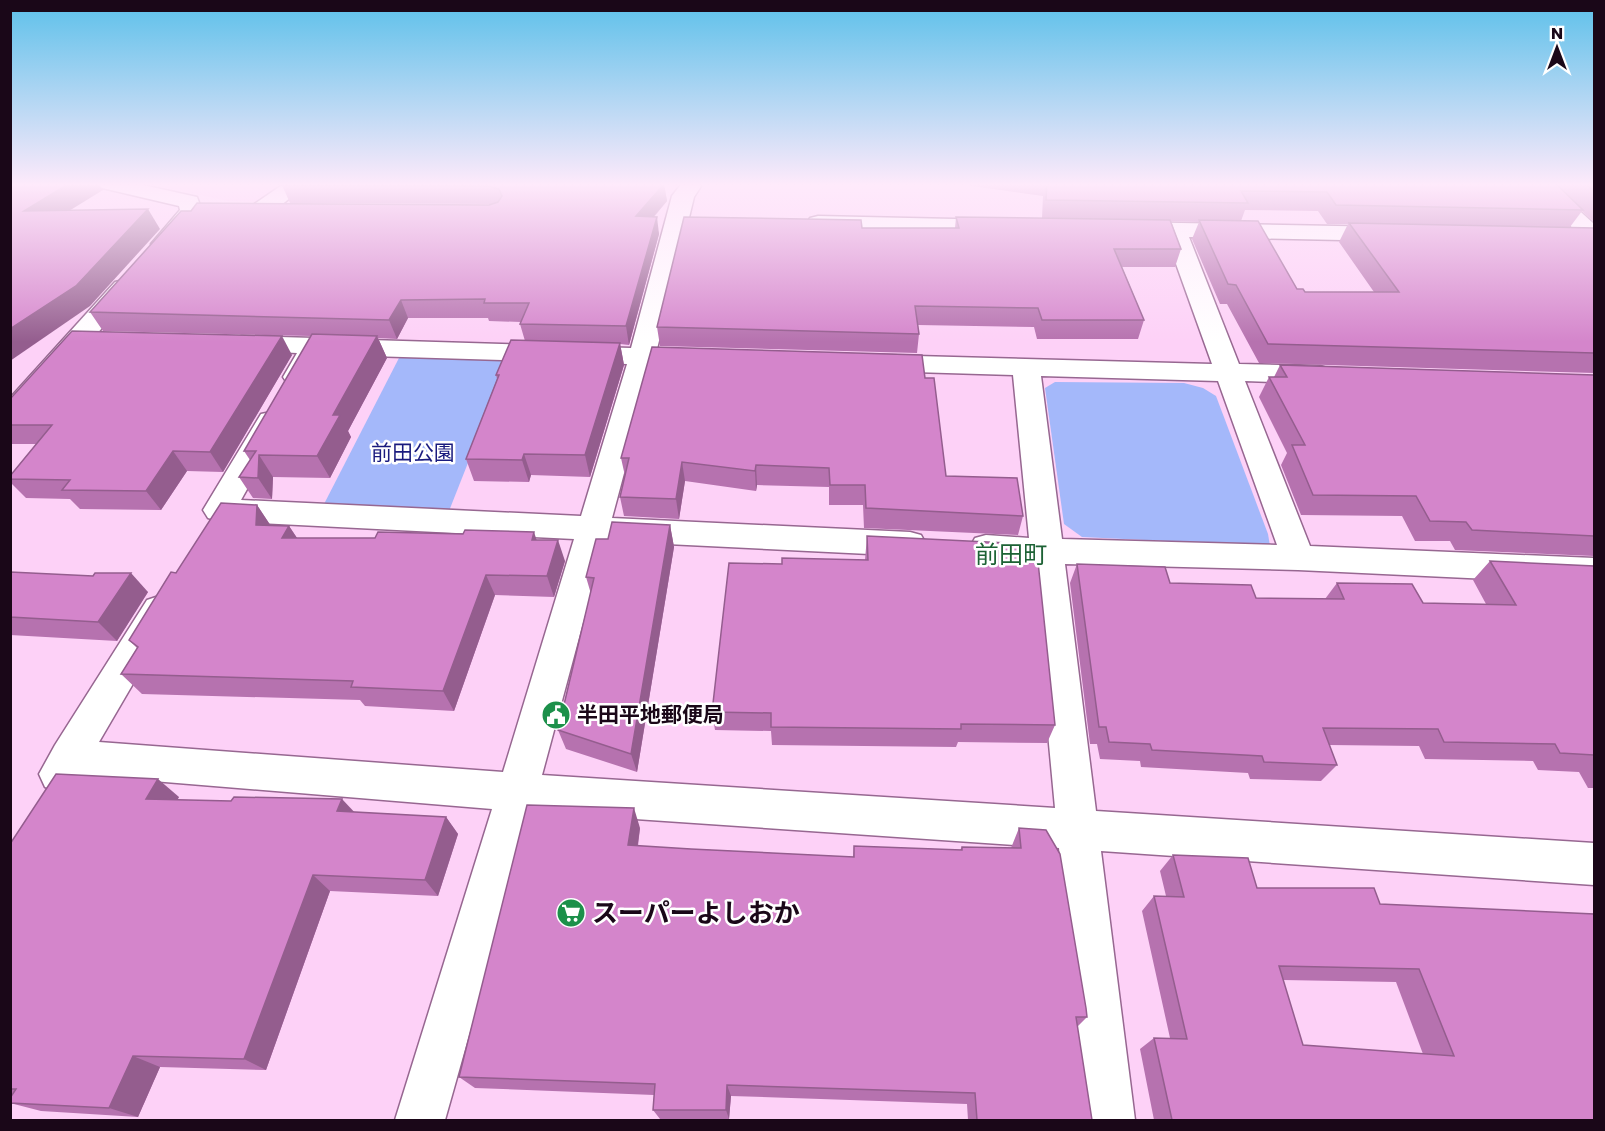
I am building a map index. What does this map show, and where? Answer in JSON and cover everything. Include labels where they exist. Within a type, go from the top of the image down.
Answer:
[{"type":"street","points":[[10,416],[142,267],[176,236]]},
{"type":"street","points":[[420,1120],[642,357],[674,236]]},
{"type":"street","points":[[1177,236],[1299,558]]},
{"type":"street","points":[[1558,237],[1594,237]]},
{"type":"street","points":[[78,340],[114,341]]},
{"type":"street","points":[[220,344],[723,359]]},
{"type":"street","points":[[314,346],[210,525],[593,527],[1047,551],[1299,558],[1594,571]]},
{"type":"street","points":[[851,362],[1346,376]]},
{"type":"street","points":[[1026,366],[1080,831],[1110,1120]]},
{"type":"street","points":[[40,806],[177,579]]},
{"type":"street","points":[[69,757],[517,792],[1594,864]]},
{"type":"green space","name":"前田公園","points":[[400,356],[509,359],[449,511],[323,506]]},
{"type":"green space","points":[[1055,382],[1184,383],[1203,388],[1216,396],[1268,534],[1270,546],[1082,537],[1064,524],[1045,388]]},
{"type":"building","points":[[10,236],[123,236],[76,286],[10,329]]},
{"type":"building","points":[[159,236],[652,236],[626,326],[520,324],[529,303],[484,303],[485,299],[401,300],[389,320],[90,312]]},
{"type":"building","points":[[679,236],[1176,236],[1181,249],[1114,249],[1144,320],[1042,320],[1038,308],[915,306],[919,334],[657,327]]},
{"type":"building","points":[[1206,236],[1266,236],[1297,289],[1303,289],[1305,292],[1399,292],[1358,236],[1594,236],[1594,353],[1268,344],[1236,285],[1228,284]]},
{"type":"building","points":[[72,331],[282,336],[210,452],[173,451],[146,491],[62,490],[70,480],[10,479],[10,476],[52,425],[10,425],[10,399]]},
{"type":"building","points":[[312,334],[377,336],[333,415],[340,415],[317,456],[259,455],[258,478],[239,477],[256,451],[244,451]]},
{"type":"building","points":[[511,340],[620,343],[585,455],[524,454],[522,460],[466,459]]},
{"type":"building","points":[[652,347],[922,355],[925,378],[934,378],[946,476],[1017,478],[1023,516],[866,508],[865,485],[830,485],[829,468],[756,465],[755,471],[682,462],[676,499],[620,497],[629,458],[621,458]]},
{"type":"building","points":[[1280,365],[1594,375],[1594,536],[1472,530],[1466,522],[1430,521],[1416,496],[1313,495],[1292,445],[1305,445],[1269,377],[1287,377]]},
{"type":"building","points":[[221,503],[257,505],[256,525],[289,526],[282,538],[375,538],[378,532],[463,534],[465,530],[534,532],[532,540],[558,540],[547,576],[486,575],[443,691],[351,687],[353,681],[121,674],[138,647],[129,640],[171,572],[176,573]]},
{"type":"building","points":[[612,522],[670,525],[631,754],[558,730],[594,578],[586,577],[596,539],[608,539]]},
{"type":"building","points":[[867,536],[1029,544],[1032,561],[1038,562],[1055,725],[961,724],[961,729],[771,727],[771,713],[712,712],[729,563],[782,564],[782,558],[868,560]]},
{"type":"building","points":[[1490,561],[1594,566],[1594,755],[1560,753],[1555,744],[1444,742],[1438,729],[1323,728],[1337,765],[1264,762],[1262,756],[1152,750],[1150,744],[1109,742],[1106,727],[1099,727],[1077,564],[1165,567],[1170,583],[1251,585],[1256,598],[1344,599],[1337,583],[1412,584],[1423,603],[1516,605]]},
{"type":"building","points":[[10,572],[93,576],[95,573],[131,573],[98,622],[10,617]]},
{"type":"building","points":[[56,774],[158,779],[146,799],[231,801],[234,797],[342,799],[337,811],[446,817],[425,880],[313,875],[244,1059],[133,1056],[109,1108],[10,1103],[10,1098],[16,1089],[10,1089],[10,844]]},
{"type":"building","points":[[527,805],[634,808],[628,845],[854,857],[854,846],[962,850],[962,847],[1021,848],[1019,828],[1046,830],[1060,854],[1086,1008],[1087,1017],[1076,1017],[1092,1120],[977,1120],[975,1093],[727,1085],[726,1110],[653,1110],[655,1084],[459,1077]]},
{"type":"building","points":[[1173,855],[1248,858],[1257,888],[1374,888],[1380,904],[1594,914],[1594,1120],[1172,1120],[1154,1038],[1187,1039],[1154,896],[1184,897]],"holes":[[[1279,966],[1419,969],[1454,1056],[1303,1045]]]},
{"type":"place","name":"半田平地郵便局","points":[[556,715]]},
{"type":"place","name":"スーパーよしおか","points":[[571,913]]},
{"type":"district","name":"前田町","points":[[1011,555]]}]
